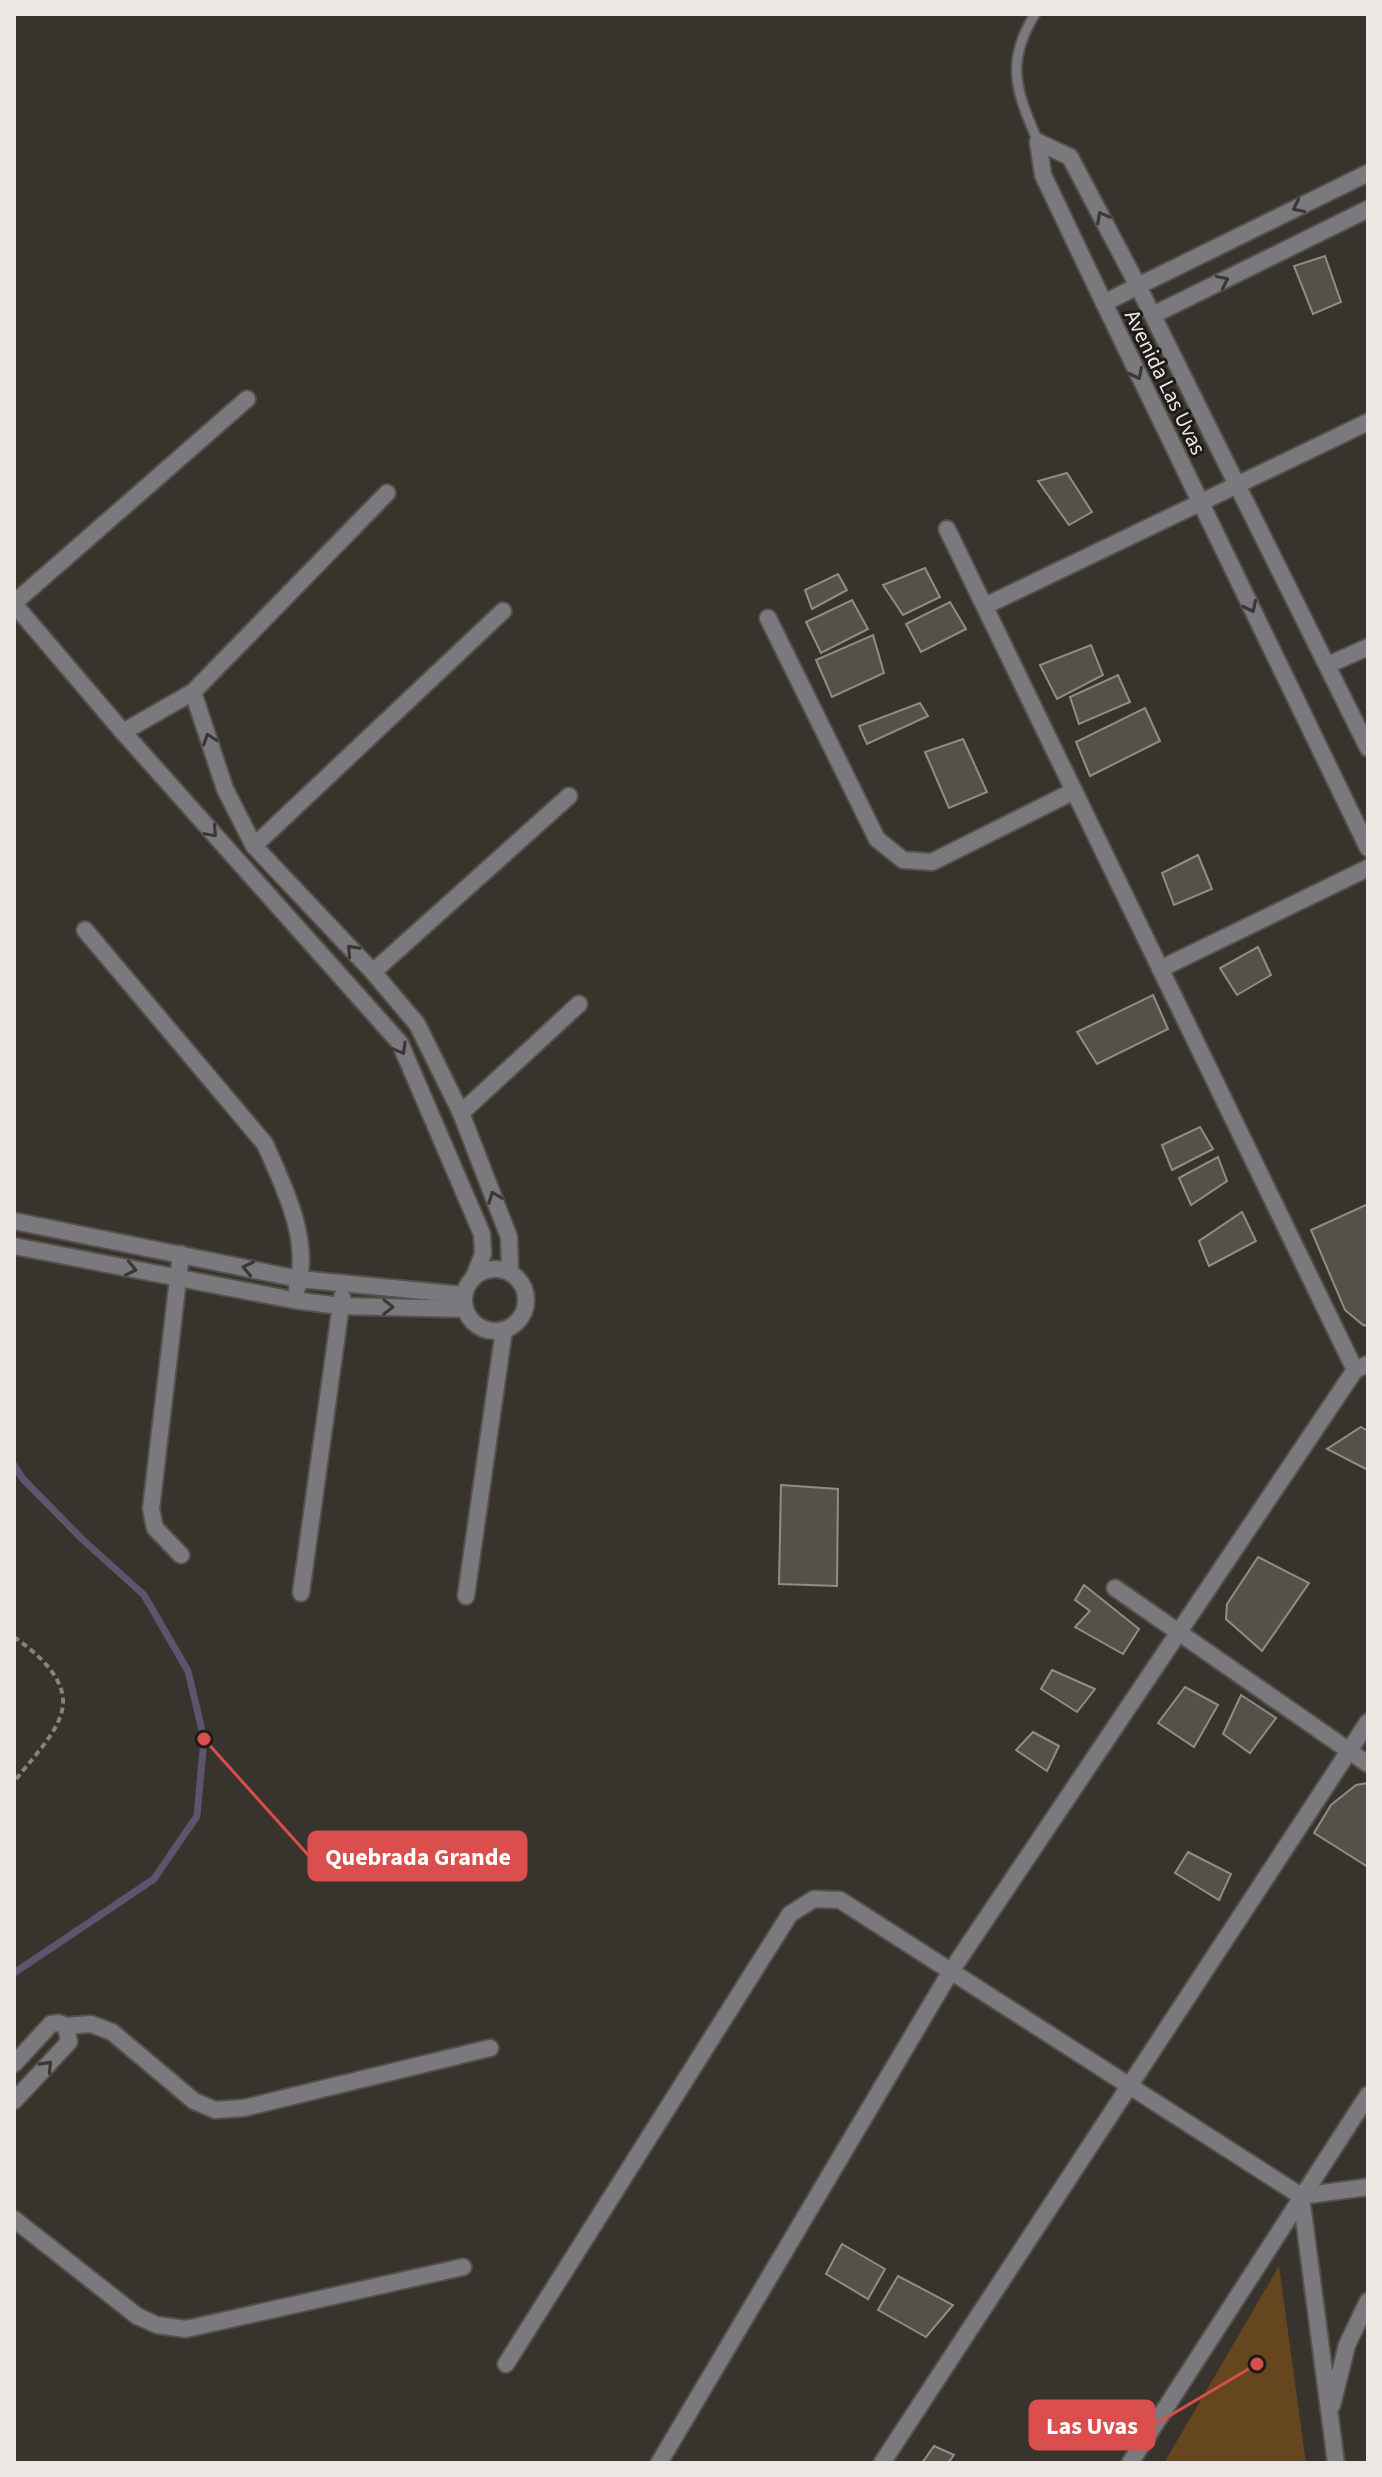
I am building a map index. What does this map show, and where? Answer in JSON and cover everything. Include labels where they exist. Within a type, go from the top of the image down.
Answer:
[{"type":"street","points":[[1038,142],[1070,157],[1138,286],[1368,173]]},
{"type":"street","points":[[1038,142],[1043,175],[1104,303]]},
{"type":"street","points":[[1153,315],[1368,209]]},
{"type":"street","name":"Avenida Las Uvas","points":[[1368,748],[1138,286],[1104,303],[1368,848]]},
{"type":"street","points":[[247,399],[14,603],[123,732],[400,1043],[482,1234],[483,1254],[474,1277],[467,1285],[464,1302],[476,1325],[494,1331],[514,1325],[525,1308],[524,1287],[510,1273],[491,1269],[474,1277]]},
{"type":"street","points":[[985,606],[1368,422]]},
{"type":"street","points":[[123,732],[193,692],[387,493]]},
{"type":"street","points":[[659,2463],[951,1971],[1361,1367],[1160,969],[947,529]]},
{"type":"street","points":[[254,846],[503,611]]},
{"type":"street","points":[[768,618],[877,839],[903,860],[932,862],[1074,791]]},
{"type":"street","points":[[1328,665],[1368,647]]},
{"type":"street","points":[[193,692],[225,789],[254,846],[373,972],[417,1024],[461,1113],[509,1237],[510,1273]]},
{"type":"street","points":[[373,972],[569,796]]},
{"type":"street","points":[[1160,969],[1368,868]]},
{"type":"street","points":[[85,930],[265,1144],[282,1181],[299,1237],[299,1279],[293,1300]]},
{"type":"street","points":[[461,1113],[579,1004]]},
{"type":"street","points":[[14,1221],[299,1279],[464,1302]]},
{"type":"street","points":[[101,1263],[107,1239]]},
{"type":"street","points":[[14,1246],[177,1279],[340,1306],[464,1302]]},
{"type":"street","points":[[181,1254],[151,1509],[155,1528],[181,1555]]},
{"type":"street","points":[[301,1593],[345,1283]]},
{"type":"street","points":[[466,1596],[504,1330]]},
{"type":"street","points":[[1115,1588],[1368,1764]]},
{"type":"street","points":[[882,2463],[1368,1722]]},
{"type":"street","points":[[506,2364],[790,1914],[814,1899],[840,1900],[1301,2196],[1368,2187]]},
{"type":"street","points":[[14,2064],[51,2024],[91,2024],[112,2032],[194,2101],[215,2110],[244,2108],[490,2048]]},
{"type":"street","points":[[14,2101],[69,2042],[66,2026]]},
{"type":"street","points":[[1130,2463],[1368,2095]]},
{"type":"street","points":[[1301,2196],[1336,2463]]},
{"type":"street","points":[[14,2219],[137,2316],[157,2325],[186,2329],[463,2267]]},
{"type":"street","points":[[1330,2414],[1347,2345],[1368,2301]]},
{"type":"lane","points":[[1035,14],[1017,53],[1015,77],[1038,142]]},
{"type":"path","points":[[14,1637],[49,1667],[60,1689],[63,1709],[58,1722],[14,1782]]},
{"type":"shaded area","points":[[1279,2266],[1306,2463],[1164,2463]]},
{"type":"building","points":[[1325,256],[1341,302],[1313,314],[1294,266]]},
{"type":"building","points":[[1067,473],[1092,512],[1069,525],[1038,481]]},
{"type":"building","points":[[925,568],[940,597],[903,615],[883,585]]},
{"type":"building","points":[[838,574],[847,590],[812,609],[805,590]]},
{"type":"building","points":[[852,600],[868,629],[821,653],[806,622]]},
{"type":"building","points":[[950,602],[966,629],[921,652],[906,624]]},
{"type":"building","points":[[873,635],[884,673],[832,697],[816,660]]},
{"type":"building","points":[[1091,645],[1103,675],[1057,699],[1040,665]]},
{"type":"building","points":[[1118,675],[1130,702],[1079,724],[1070,697]]},
{"type":"building","points":[[920,703],[928,716],[867,744],[859,726]]},
{"type":"building","points":[[1145,708],[1160,741],[1090,776],[1076,742]]},
{"type":"building","points":[[963,739],[987,792],[949,808],[925,752]]},
{"type":"building","points":[[1198,855],[1212,889],[1174,905],[1162,873]]},
{"type":"building","points":[[1258,947],[1271,975],[1237,995],[1220,968]]},
{"type":"building","points":[[1153,995],[1168,1029],[1097,1064],[1077,1032]]},
{"type":"building","points":[[1200,1127],[1213,1149],[1172,1170],[1162,1145]]},
{"type":"building","points":[[1218,1157],[1227,1181],[1191,1205],[1179,1178]]},
{"type":"building","points":[[1368,1204],[1368,1326],[1345,1310],[1311,1230]]},
{"type":"building","points":[[1242,1212],[1256,1241],[1209,1266],[1199,1241]]},
{"type":"building","points":[[1361,1427],[1368,1431],[1368,1470],[1327,1449]]},
{"type":"building","points":[[781,1485],[838,1489],[837,1586],[779,1584]]},
{"type":"building","points":[[1258,1557],[1309,1583],[1262,1651],[1226,1619],[1227,1604]]},
{"type":"building","points":[[1084,1585],[1139,1629],[1123,1654],[1075,1627],[1090,1611],[1075,1600]]},
{"type":"building","points":[[1052,1670],[1095,1689],[1077,1712],[1041,1689]]},
{"type":"building","points":[[1185,1687],[1218,1705],[1194,1747],[1158,1723]]},
{"type":"building","points":[[1241,1695],[1276,1718],[1250,1753],[1223,1734]]},
{"type":"building","points":[[1033,1732],[1059,1746],[1047,1771],[1016,1750]]},
{"type":"building","points":[[1368,1783],[1368,1867],[1314,1833],[1331,1805],[1356,1785]]},
{"type":"building","points":[[1188,1852],[1231,1874],[1219,1900],[1175,1873]]},
{"type":"building","points":[[842,2244],[885,2269],[868,2299],[826,2274]]},
{"type":"building","points":[[898,2276],[953,2305],[926,2337],[878,2310]]},
{"type":"building","points":[[934,2446],[954,2455],[948,2463],[922,2463]]},
{"type":"waterway","points":[[14,1465],[23,1479],[82,1539],[144,1595],[188,1671],[204,1739],[197,1816],[154,1879],[14,1973]]},
{"type":"place","name":"Quebrada Grande","points":[[204,1739]]},
{"type":"place","name":"Las Uvas","points":[[1257,2364]]}]
